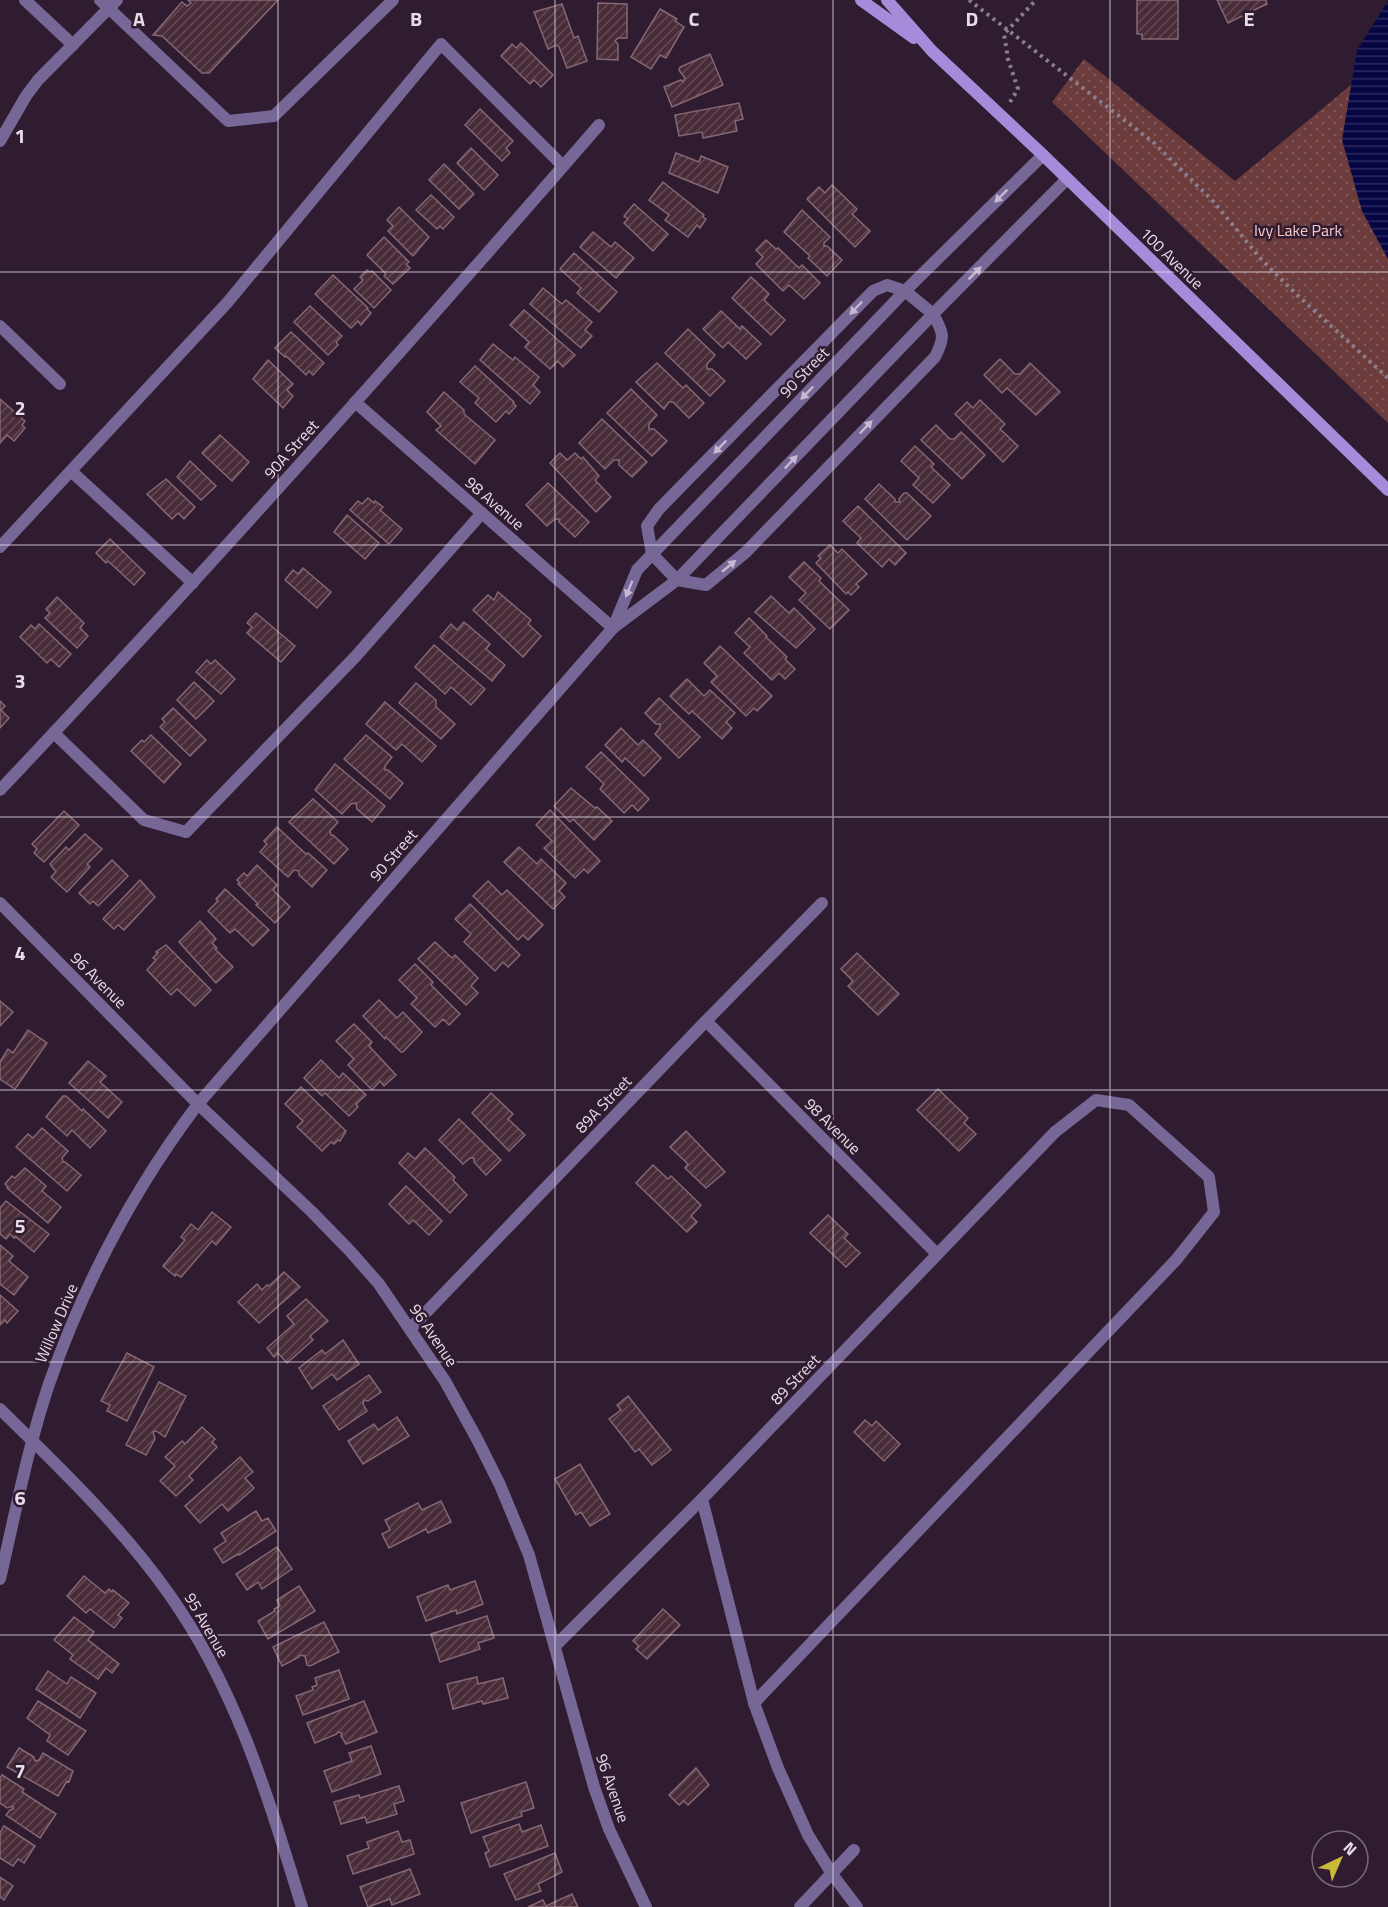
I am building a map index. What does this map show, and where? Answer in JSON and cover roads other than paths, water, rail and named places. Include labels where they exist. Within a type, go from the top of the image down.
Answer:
[{"type":"main road","name":"100 Avenue","points":[[861,0],[932,51]]},
{"type":"main road","name":"100 Avenue","points":[[887,0],[932,51],[1043,155],[1388,490]]},
{"type":"street","points":[[25,0],[73,45]]},
{"type":"street","points":[[0,141],[26,96],[109,3],[228,121],[274,116],[393,0]]},
{"type":"street","points":[[0,547],[228,303],[441,44],[563,166]]},
{"type":"street","name":"90A Street","points":[[0,790],[193,583],[599,125]]},
{"type":"street","name":"90 Street","points":[[613,628],[637,570],[905,291],[1043,155]]},
{"type":"street","name":"90 Street","points":[[198,1104],[613,628],[678,580],[933,314],[1067,179]]},
{"type":"street","points":[[887,285],[905,291],[933,314],[942,329],[942,343],[935,357],[746,552],[706,585],[678,580],[652,554],[647,526],[659,509],[873,291],[887,285]]},
{"type":"street","points":[[0,326],[60,384]]},
{"type":"street","name":"98 Avenue","points":[[355,402],[613,628]]},
{"type":"street","points":[[71,471],[193,583]]},
{"type":"street","points":[[54,733],[144,820],[186,832],[356,656],[482,513]]},
{"type":"street","name":"96 Avenue","points":[[0,903],[198,1104],[350,1251],[379,1284],[445,1382],[500,1485],[529,1555],[594,1787],[609,1829],[646,1907]]},
{"type":"street","name":"89A Street","points":[[410,1329],[822,903]]},
{"type":"street","name":"98 Avenue","points":[[706,1021],[937,1254]]},
{"type":"street","name":"89 Street","points":[[555,1646],[702,1499],[1055,1132],[1096,1100],[1129,1105],[1209,1177],[1214,1212],[1176,1260],[754,1703]]},
{"type":"street","name":"Willow Drive","points":[[0,1579],[33,1442],[52,1375],[102,1259],[143,1183],[198,1104]]},
{"type":"street","name":"95 Avenue","points":[[0,1409],[136,1550],[170,1595],[198,1640],[244,1731],[264,1785],[302,1907]]},
{"type":"street","points":[[702,1499],[754,1703],[778,1768],[808,1835],[832,1874],[857,1907]]},
{"type":"street","points":[[800,1907],[855,1850]]},
{"type":"park label","name":"Ivy Lake Park","points":[[1298,230]]}]
